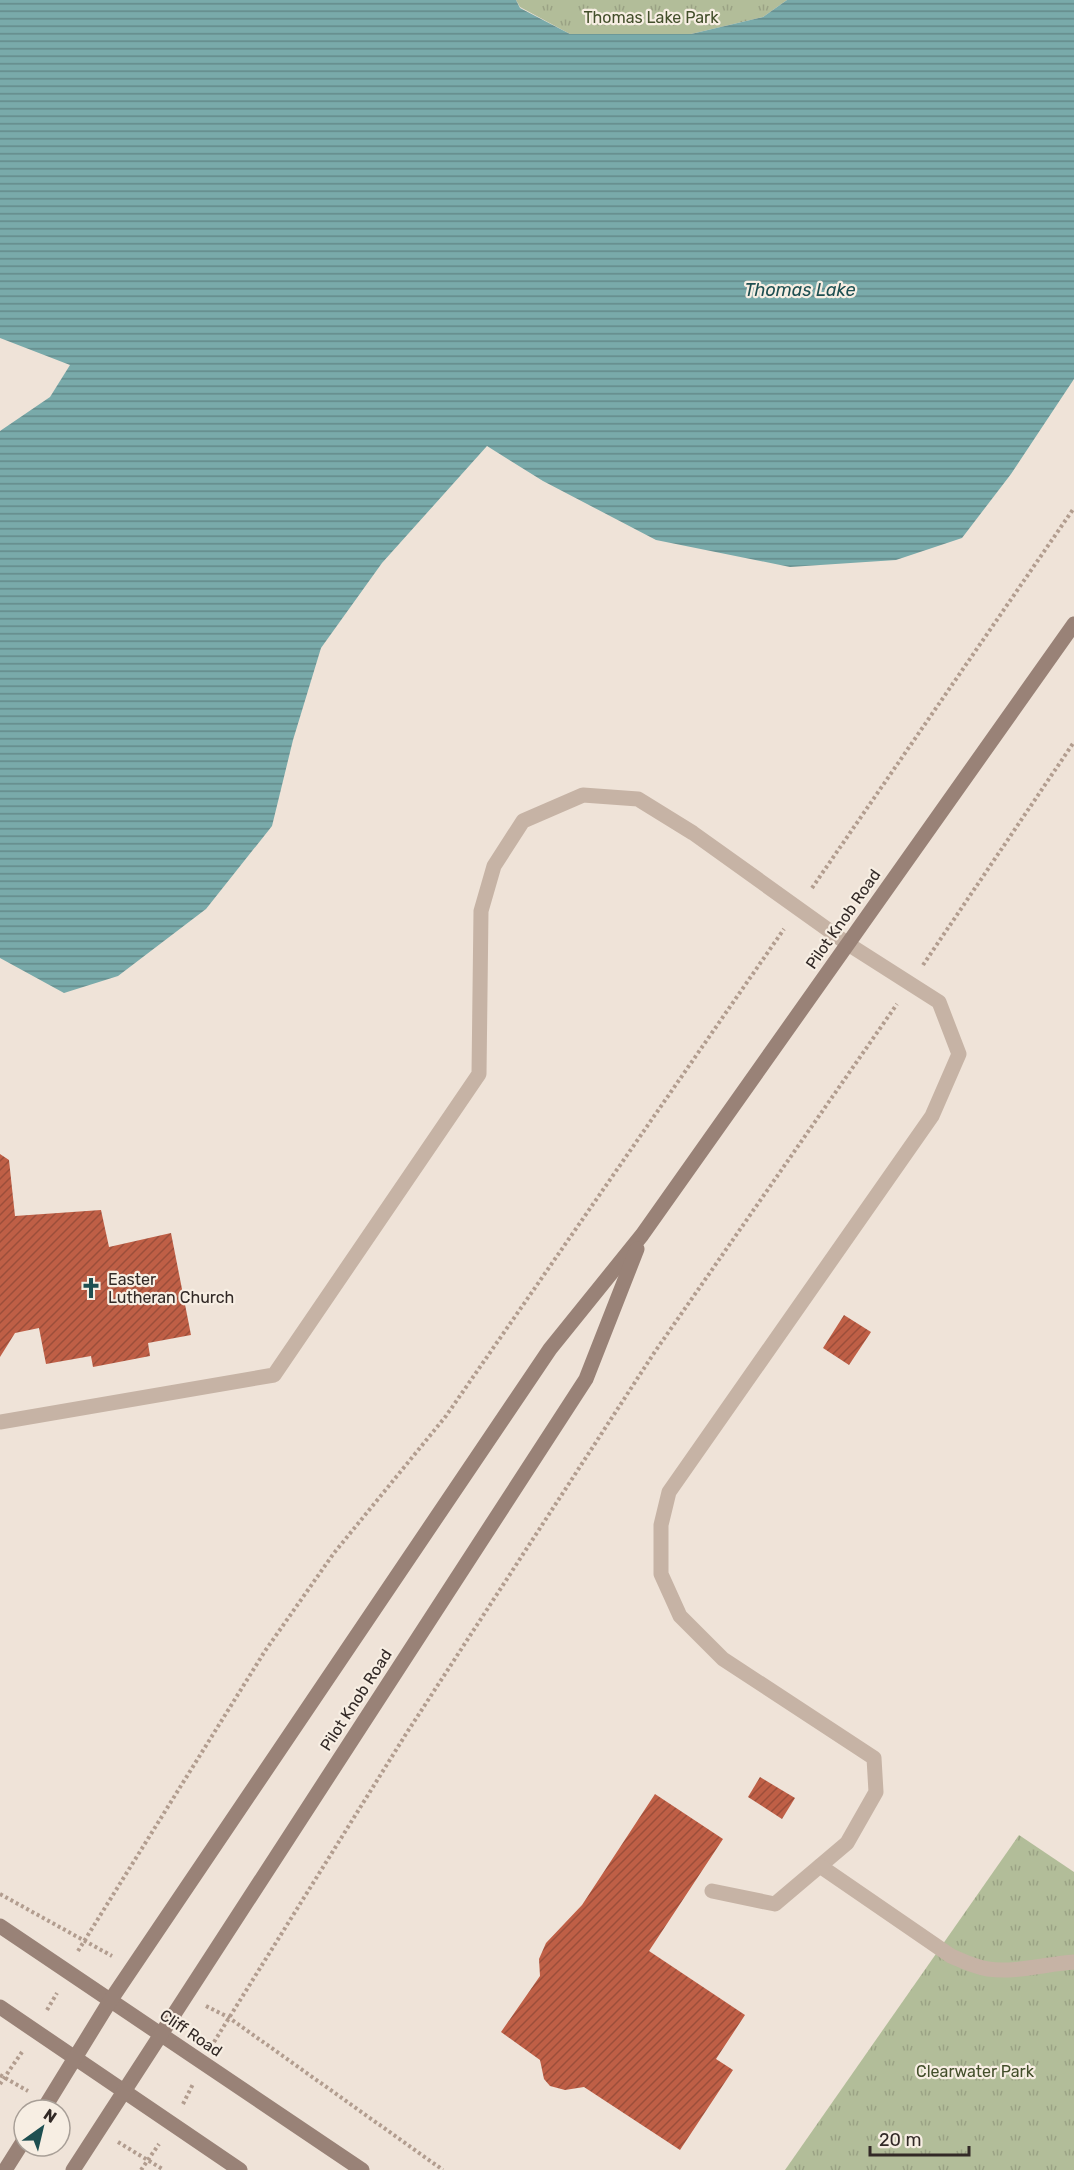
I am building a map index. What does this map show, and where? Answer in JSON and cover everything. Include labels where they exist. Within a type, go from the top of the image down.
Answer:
[{"type":"main road","name":"Pilot Knob Road","points":[[52,2098],[110,2001],[550,1350],[642,1235],[1074,624]]},
{"type":"main road","name":"Pilot Knob Road","points":[[73,2170],[125,2092],[184,1995],[586,1379],[642,1235]]},
{"type":"main road","name":"Cliff Road","points":[[0,1926],[362,2170]]},
{"type":"main road","points":[[0,2007],[240,2170]]},
{"type":"lane","points":[[0,1422],[274,1375],[479,1074],[481,911],[494,866],[523,821],[583,795],[638,799],[693,833],[848,944],[939,1002],[959,1054],[932,1116],[669,1492],[661,1525],[661,1574],[680,1616],[723,1659],[874,1758],[876,1792],[847,1843],[775,1904],[712,1892]]},
{"type":"lane","points":[[820,1866],[951,1956],[966,1962],[989,1969],[1074,1962]]},
{"type":"path","points":[[0,2084],[36,2031],[83,1941],[265,1651],[334,1553],[446,1416],[1074,508]]},
{"type":"path","points":[[141,2170],[173,2125],[228,2017],[413,1724],[648,1363],[911,984],[1074,742]]},
{"type":"path","points":[[0,1894],[133,1968]]},
{"type":"path","points":[[184,1995],[228,2017],[443,2170]]},
{"type":"green space","name":"Thomas Lake Park","points":[[516,0],[787,0],[763,17],[691,34],[570,34],[520,7]]},
{"type":"green space","name":"Clearwater Park","points":[[1019,1835],[1074,1872],[1074,2170],[785,2170]]},
{"type":"water","name":"Thomas Lake","points":[[0,0],[516,0],[520,8],[570,34],[691,34],[763,17],[787,0],[1074,0],[1074,379],[1011,474],[962,538],[896,560],[790,567],[656,540],[543,481],[487,446],[382,563],[321,648],[293,740],[272,826],[206,909],[118,976],[64,993],[0,958],[0,431],[50,397],[70,365],[0,338]]},
{"type":"building","name":"Easter Lutheran Church","points":[[0,1154],[9,1160],[15,1216],[101,1210],[109,1247],[171,1233],[191,1335],[148,1343],[150,1356],[93,1367],[91,1356],[46,1364],[39,1328],[15,1333],[0,1357]]},
{"type":"building","points":[[844,1315],[871,1332],[849,1365],[823,1348]]},
{"type":"building","points":[[760,1777],[795,1798],[782,1819],[748,1797]]},
{"type":"building","points":[[655,1794],[723,1839],[649,1951],[745,2015],[716,2059],[733,2070],[680,2150],[584,2087],[565,2090],[550,2086],[544,2079],[540,2060],[501,2032],[540,1976],[539,1959],[546,1943],[582,1905]]},
{"type":"place","name":"Easter Lutheran Church","points":[[91,1288]]}]
